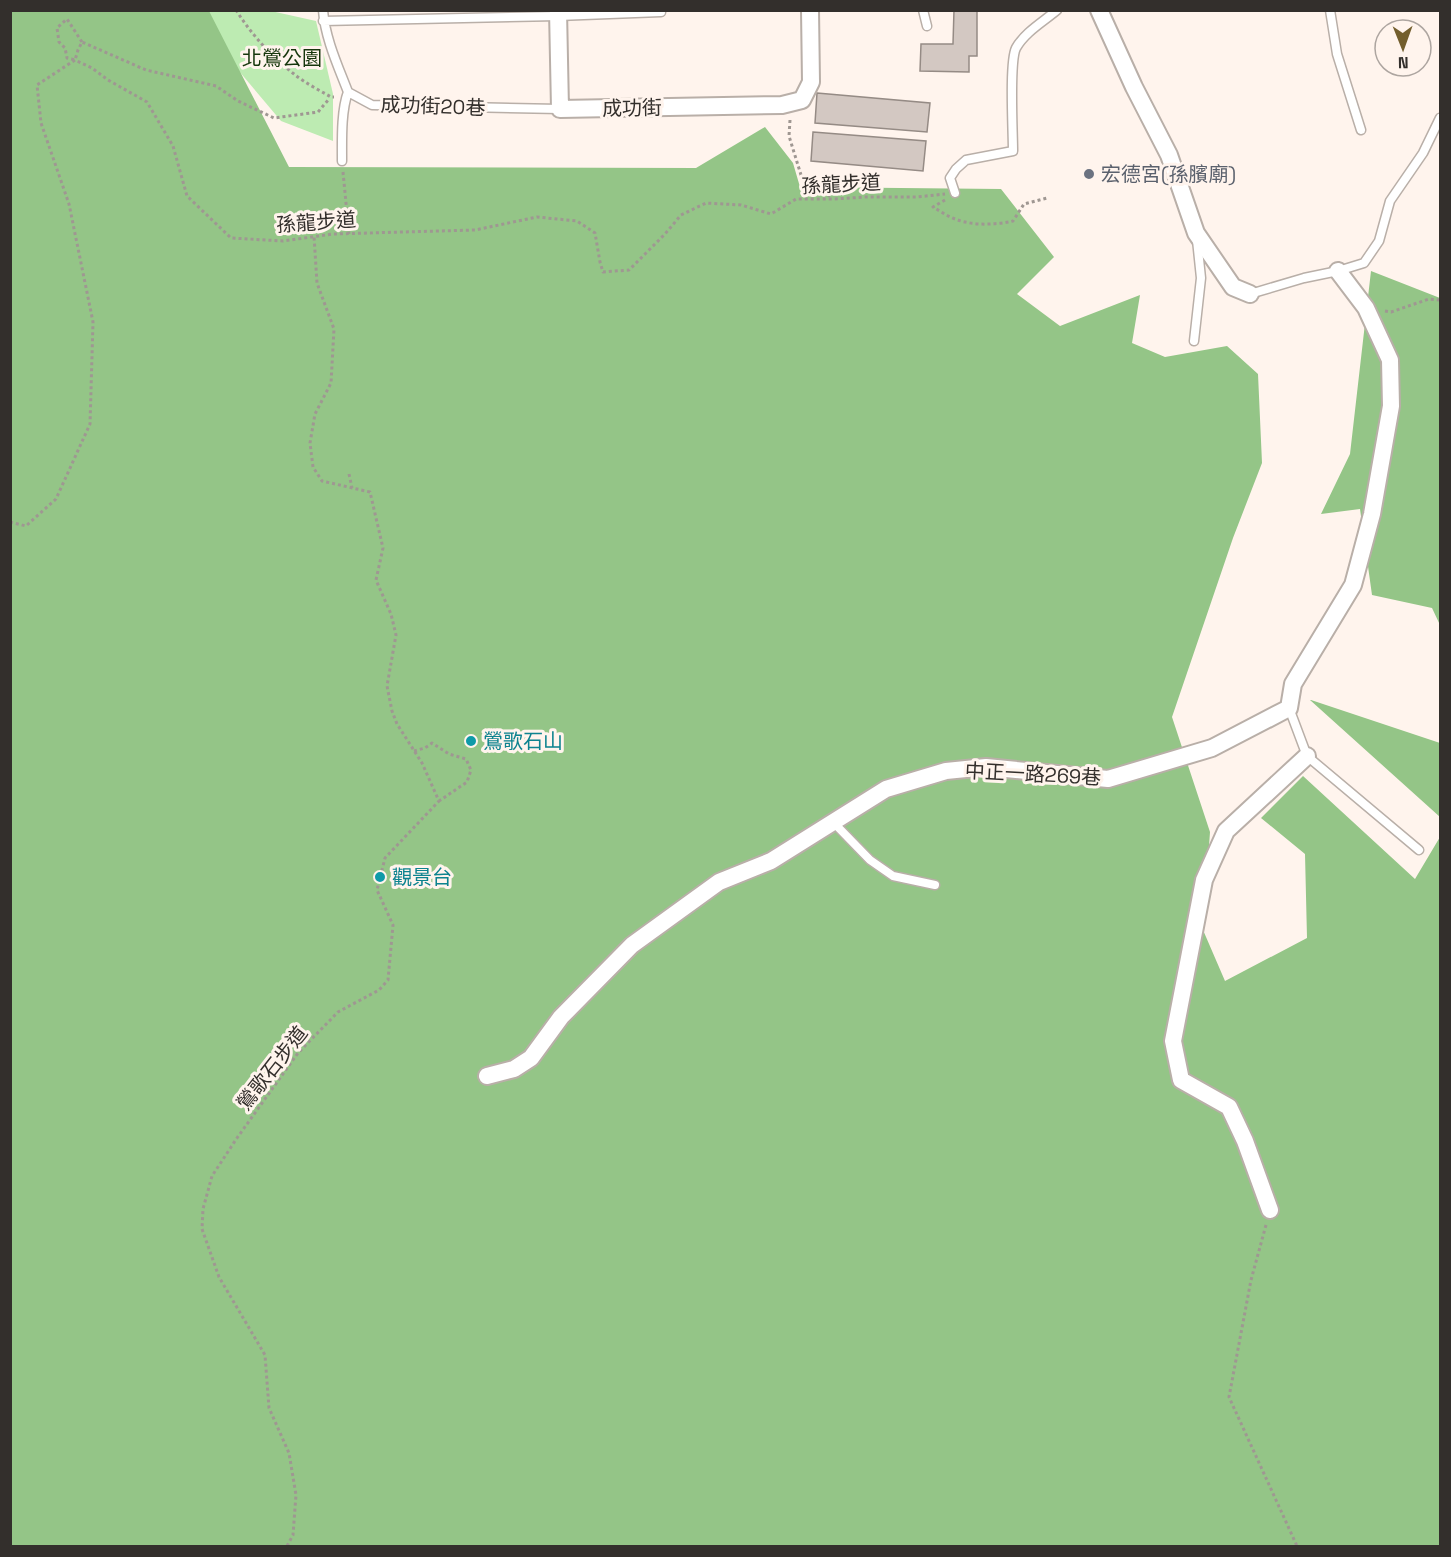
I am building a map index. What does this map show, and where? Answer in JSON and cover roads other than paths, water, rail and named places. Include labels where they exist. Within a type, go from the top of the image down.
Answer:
[{"type":"street","name":"成功街","points":[[560,109],[782,105],[797,101],[812,82],[810,10]]},
{"type":"street","points":[[1099,10],[1134,87],[1169,155],[1196,233],[1233,287],[1250,294]]},
{"type":"street","points":[[558,13],[560,109]]},
{"type":"street","points":[[1289,708],[1293,684],[1353,585],[1372,514],[1391,406],[1390,360],[1366,308],[1338,271]]},
{"type":"street","name":"中正一路269巷","points":[[487,1076],[514,1069],[531,1058],[561,1017],[632,945],[719,882],[771,861],[886,789],[946,771],[986,767],[1108,779],[1212,748],[1289,708]]},
{"type":"street","points":[[1270,1210],[1245,1141],[1228,1107],[1181,1080],[1173,1041],[1204,880],[1226,831],[1307,756]]},
{"type":"lane","points":[[322,10],[323,21],[347,95],[342,161]]},
{"type":"lane","points":[[923,10],[927,26]]},
{"type":"lane","points":[[956,193],[950,178],[966,160],[1013,151],[1015,50],[1027,34],[1057,10]]},
{"type":"lane","points":[[1330,10],[1337,54],[1361,130]]},
{"type":"lane","points":[[323,21],[661,12]]},
{"type":"lane","name":"成功街20巷","points":[[347,95],[372,105],[560,109]]},
{"type":"lane","points":[[1250,294],[1364,263],[1379,241],[1390,201],[1423,153],[1440,118]]},
{"type":"lane","points":[[1194,341],[1201,278],[1196,233]]},
{"type":"lane","points":[[1289,708],[1307,756],[1419,850]]},
{"type":"lane","points":[[833,822],[870,860],[893,876],[935,885]]},
{"type":"place","name":"宏德宮(孫臏廟)","points":[[1089,174]]},
{"type":"place","name":"鶯歌石山","points":[[471,741]]},
{"type":"place","name":"觀景台","points":[[380,877]]},
{"type":"park label","name":"北鶯公園","points":[[282,58]]}]
